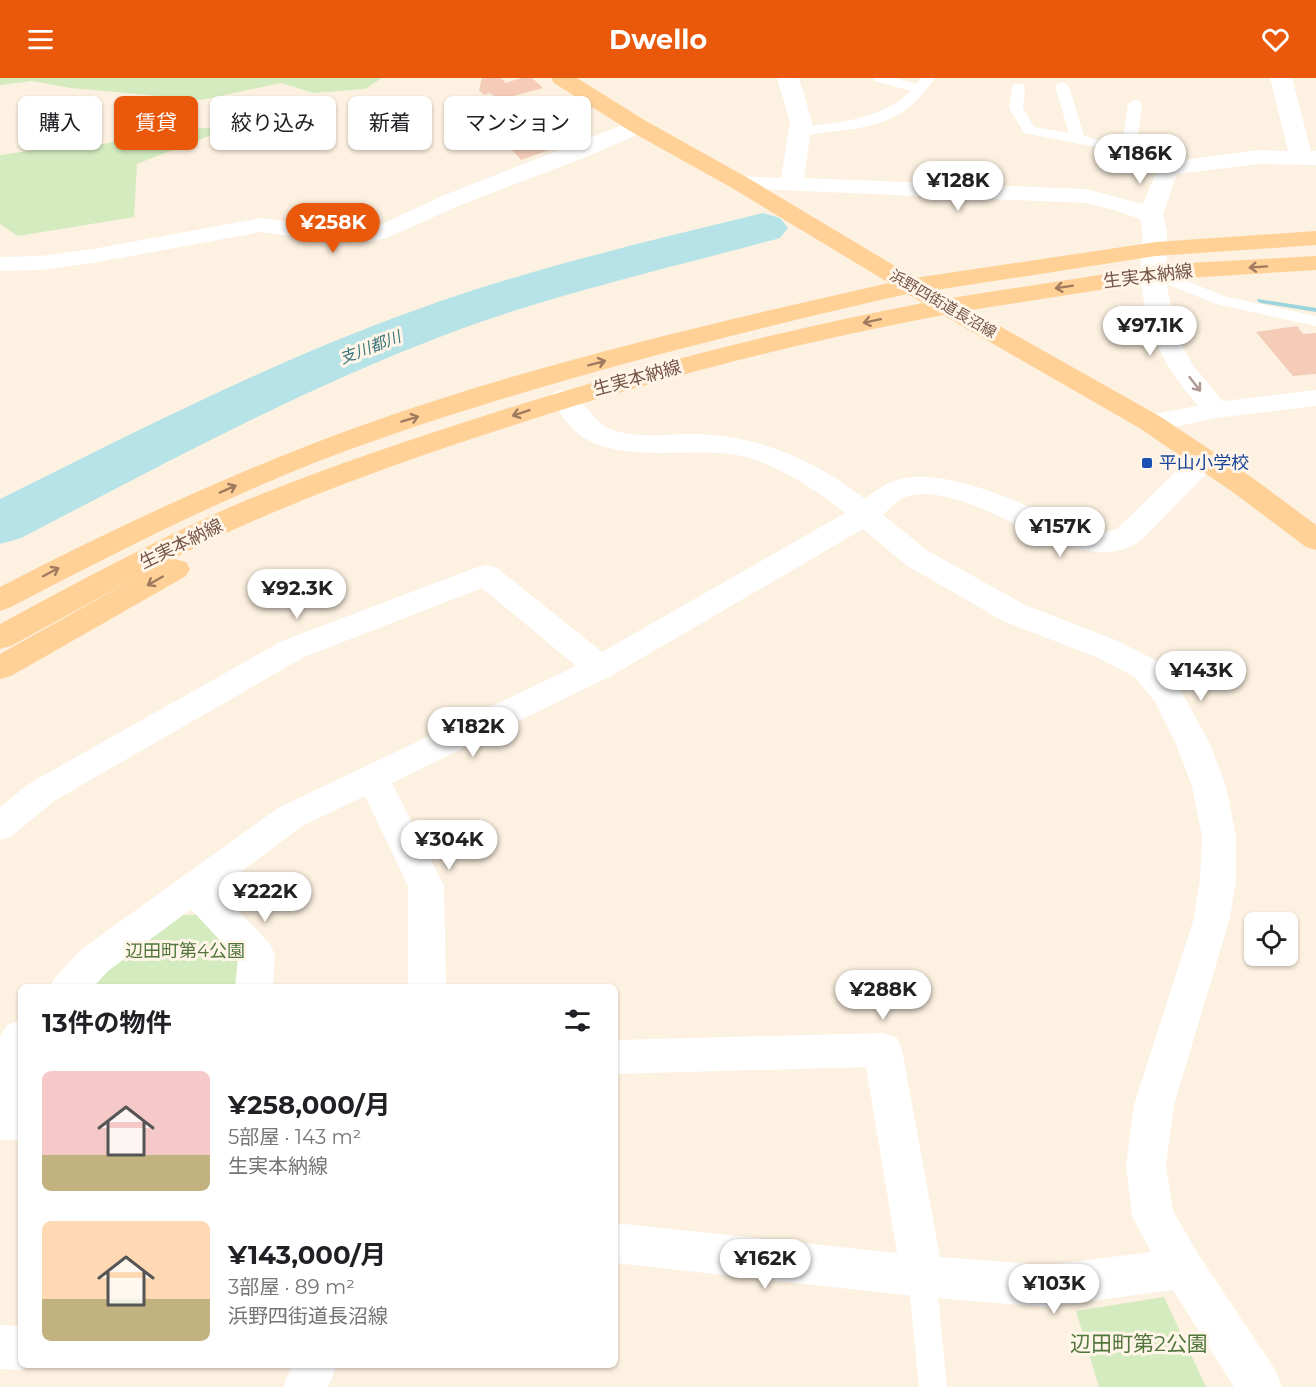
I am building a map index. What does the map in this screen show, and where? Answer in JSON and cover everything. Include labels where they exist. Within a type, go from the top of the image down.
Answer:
[{"type":"main road","name":"浜野四街道長沼線","points":[[562,78],[638,126],[740,183],[945,306],[1151,423],[1205,459],[1316,540]]},
{"type":"main road","name":"生実本納線","points":[[0,600],[119,538],[251,479],[374,431],[569,370],[734,326],[911,286],[1155,261],[1316,238]]},
{"type":"main road","name":"生実本納線","points":[[0,638],[90,589],[253,509],[375,461],[564,398],[727,355],[1155,261],[1316,263]]},
{"type":"main road","points":[[0,668],[162,577],[204,550],[253,509]]},
{"type":"street","points":[[788,78],[801,122],[791,185]]},
{"type":"street","points":[[1216,410],[1176,359],[1162,329],[1155,261],[1155,225],[1151,215],[1167,168],[1259,157],[1309,157],[1281,78]]},
{"type":"street","points":[[0,264],[40,263],[93,256],[261,225],[316,232],[372,234],[387,231],[450,201],[578,152],[638,126]]},
{"type":"street","points":[[740,183],[1085,196],[1121,204],[1151,215]]},
{"type":"street","points":[[564,398],[582,423],[606,438],[633,443],[698,442],[738,446],[772,456],[836,491],[917,558],[1014,614],[1107,650],[1146,669],[1168,695],[1193,744],[1209,786],[1219,836],[1218,879],[1212,918],[1154,1105],[1146,1165],[1153,1216],[1183,1268],[1260,1387]]},
{"type":"street","points":[[1151,423],[1216,410],[1316,398]]},
{"type":"street","points":[[72,984],[95,960],[290,817],[600,668],[864,515],[904,487],[926,487],[964,492],[1093,544],[1111,543],[1127,536],[1205,459]]},
{"type":"street","points":[[0,826],[42,792],[293,649],[486,575],[600,668]]},
{"type":"street","points":[[373,778],[426,886],[427,984]]},
{"type":"street","points":[[194,888],[257,955],[254,984]]},
{"type":"street","points":[[0,1106],[18,1041]]},
{"type":"street","points":[[618,1057],[883,1050],[922,1276]]},
{"type":"street","points":[[0,1122],[18,1122]]},
{"type":"street","points":[[618,1244],[922,1276],[1047,1286],[1183,1268]]},
{"type":"street","points":[[0,1347],[18,1348]]},
{"type":"street","points":[[305,1387],[314,1368]]},
{"type":"lane","points":[[880,78],[925,84]]},
{"type":"lane","points":[[801,131],[880,120],[912,100],[925,84]]},
{"type":"lane","points":[[1062,86],[1077,137]]},
{"type":"lane","points":[[1018,87],[1016,108],[1029,130],[1077,137],[1130,151],[1167,168]]},
{"type":"lane","points":[[1130,151],[1135,104]]},
{"type":"lane","points":[[1155,261],[1222,301],[1316,321]]},
{"type":"lane","points":[[922,1276],[933,1387]]},
{"type":"green space","points":[[0,78],[382,78],[365,89],[313,93],[281,83],[210,96],[210,98],[201,100],[198,100],[198,96],[158,96],[71,88],[32,81],[0,85]]},
{"type":"green space","points":[[198,128],[210,128],[210,135],[198,140]]},
{"type":"green space","points":[[114,142],[114,150],[173,150],[137,164],[134,217],[18,236],[0,224],[0,155],[34,150],[102,150],[102,144]]},
{"type":"green space","name":"辺田町第4公園","points":[[176,915],[199,915],[238,955],[236,984],[90,984]]},
{"type":"green space","name":"辺田町第2公園","points":[[1164,1297],[1206,1387],[1099,1387],[1076,1311]]},
{"type":"building","points":[[482,78],[501,78],[506,83],[521,78],[532,78],[543,88],[514,96],[494,96],[490,93],[484,95],[479,90]]},
{"type":"building","points":[[512,150],[549,150],[521,160]]},
{"type":"building","points":[[1297,326],[1303,334],[1316,333],[1316,374],[1293,376],[1256,332]]},
{"type":"waterway","name":"支川都川","points":[[0,524],[267,391],[431,322],[595,271],[763,228]]},
{"type":"waterway","name":"支川都川","points":[[1261,301],[1316,310]]},
{"type":"place","name":"平山小学校","points":[[1147,463]]}]
